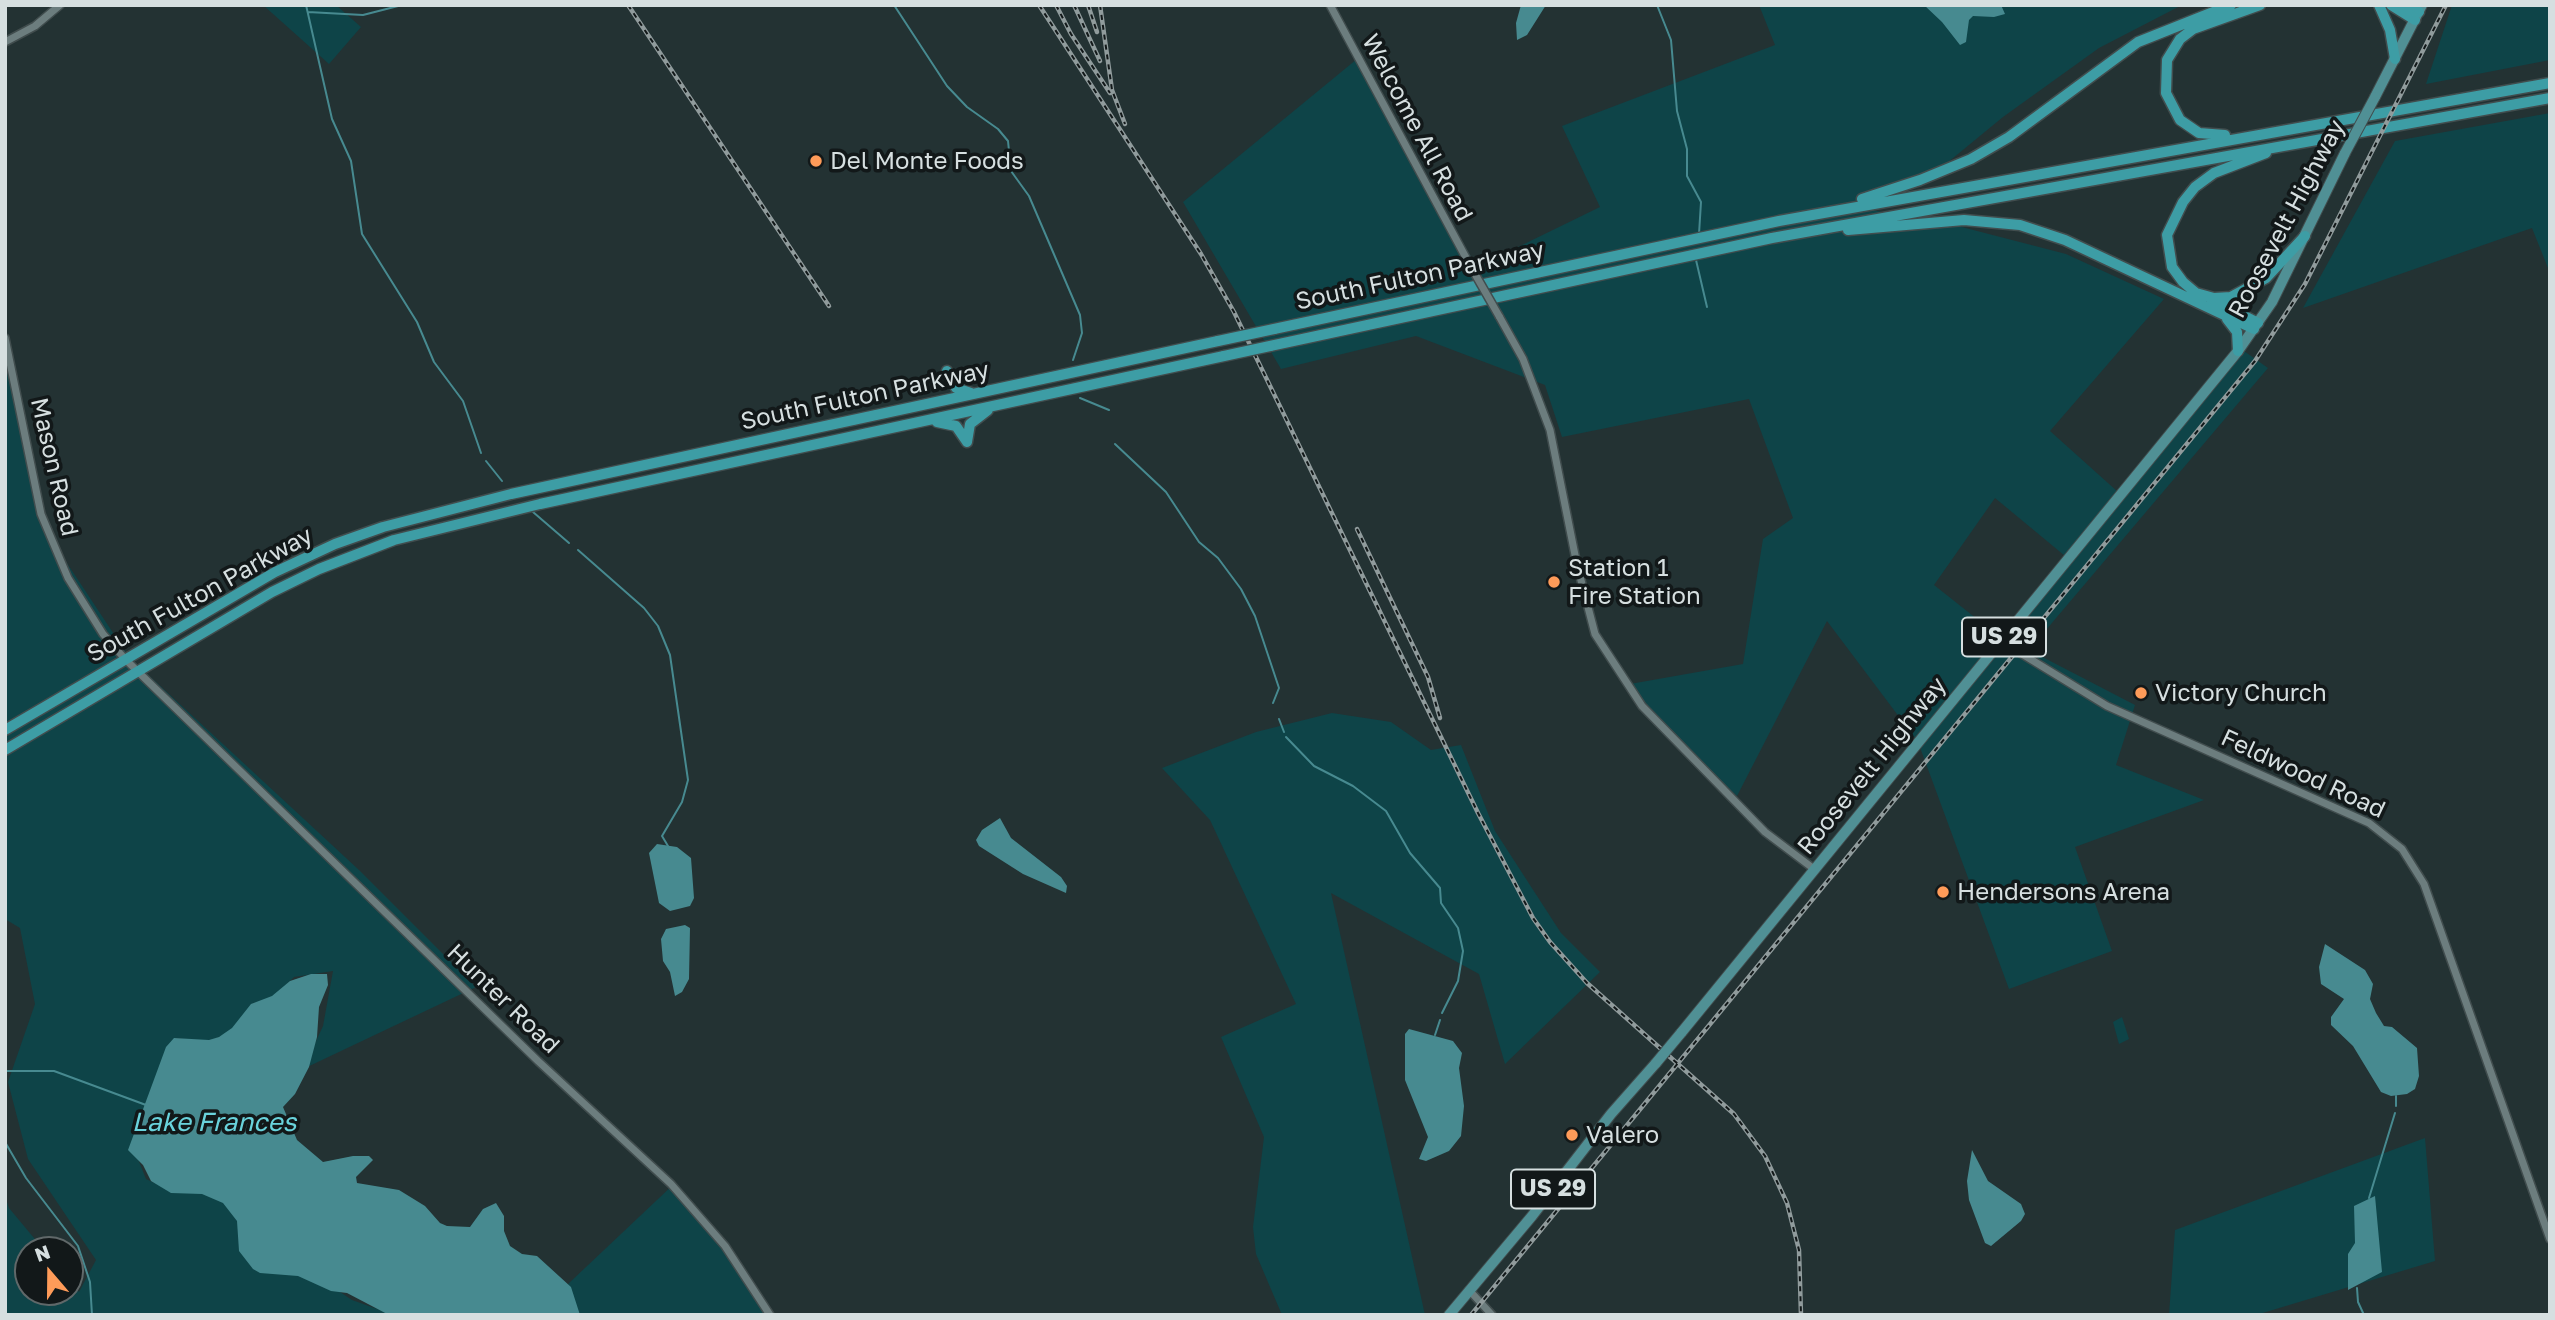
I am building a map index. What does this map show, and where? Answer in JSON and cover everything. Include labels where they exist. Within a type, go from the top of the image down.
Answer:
[{"type":"highway","points":[[1779,221],[1870,197],[1971,159],[2009,137],[2138,42],[2231,5]]},
{"type":"highway","points":[[2260,5],[2200,26],[2180,39],[2166,60],[2165,86],[2176,114],[2199,133],[2213,136],[2270,132]]},
{"type":"highway","points":[[2379,5],[2390,30],[2395,59]]},
{"type":"highway","points":[[2391,5],[2419,12]]},
{"type":"highway","points":[[2406,5],[2419,12]]},
{"type":"highway","points":[[1779,221],[2550,83]]},
{"type":"highway","points":[[1772,238],[2550,98]]},
{"type":"highway","points":[[2256,326],[2183,282],[2172,267],[2167,251],[2171,221],[2189,194],[2204,180],[2243,161],[2344,134]]},
{"type":"highway","points":[[1772,238],[1964,220],[2002,222],[2064,240],[2222,314],[2256,326]]},
{"type":"highway","name":"South Fulton Parkway","points":[[5,730],[284,567],[383,527],[511,494],[1779,221]]},
{"type":"highway","points":[[2205,296],[2223,298],[2248,290],[2266,278],[2305,236]]},
{"type":"highway","name":"South Fulton Parkway","points":[[5,750],[272,592],[330,564],[394,540],[514,510],[1772,238]]},
{"type":"highway","points":[[2222,314],[2237,332],[2238,351]]},
{"type":"highway","points":[[931,404],[945,392],[947,371],[958,390],[978,393]]},
{"type":"highway","points":[[910,424],[949,422],[967,442],[967,429],[973,419],[1002,404]]},
{"type":"main road","name":"Roosevelt Highway","points":[[1449,1315],[2238,351],[2256,326],[2305,236],[2419,12]]},
{"type":"street","points":[[5,42],[35,26],[60,5]]},
{"type":"street","name":"Welcome All Road","points":[[1330,5],[1523,359],[1550,430],[1576,562],[1595,634],[1636,701],[1754,821],[1814,869]]},
{"type":"street","name":"Mason Road","points":[[5,338],[37,498],[51,544],[87,611],[125,659],[192,725]]},
{"type":"street","name":"Feldwood Road","points":[[2003,639],[2022,654],[2107,706],[2369,823],[2402,849],[2424,884],[2550,1239]]},
{"type":"street","name":"Hunter Road","points":[[192,725],[538,1061],[671,1184],[725,1247],[770,1315]]},
{"type":"street","points":[[1469,1290],[1492,1315]]},
{"type":"shaded area","points":[[263,5],[336,5],[361,27],[329,64]]},
{"type":"shaded area","points":[[1759,5],[2182,5],[2099,48],[2003,117],[1930,177],[1861,208],[1954,225],[2066,254],[2164,299],[2050,431],[2118,492],[2237,346],[2268,368],[2029,650],[2135,705],[2116,765],[2204,800],[2075,847],[2112,951],[2009,989],[1918,742],[1827,621],[1737,796],[1678,743],[1630,684],[1743,664],[1763,539],[1793,518],[1749,399],[1562,437],[1545,385],[1416,336],[1281,369],[1183,202],[1357,59],[1477,267],[1600,207],[1562,126],[1775,45]],"holes":[[[1995,498],[2065,556],[2001,638],[1934,585]]]},
{"type":"shaded area","points":[[2452,5],[2550,5],[2550,60],[2426,84]]},
{"type":"shaded area","points":[[2550,113],[2550,273],[2532,228],[2303,308],[2395,141]]},
{"type":"shaded area","points":[[5,355],[47,533],[129,657],[359,870],[476,987],[303,1069],[323,1026],[333,971],[294,977],[271,1000],[253,1003],[240,1029],[206,1042],[176,1038],[132,1144],[146,1179],[172,1191],[211,1192],[235,1208],[291,1269],[325,1282],[352,1300],[394,1315],[5,1315],[5,1196],[9,1208],[32,1236],[14,1236],[14,1306],[84,1306],[84,1283],[96,1260],[84,1242],[84,1236],[80,1236],[28,1159],[8,1082],[35,1004],[20,928],[5,919]]},
{"type":"shaded area","points":[[1332,713],[1391,722],[1431,750],[1461,745],[1495,831],[1561,933],[1600,972],[1505,1064],[1479,974],[1331,893],[1425,1315],[1282,1315],[1256,1254],[1253,1227],[1264,1137],[1221,1037],[1296,1004],[1210,820],[1162,768],[1256,732]]},
{"type":"shaded area","points":[[2122,1017],[2129,1039],[2119,1044],[2113,1022]]},
{"type":"shaded area","points":[[2425,1138],[2435,1261],[2256,1315],[2169,1315],[2175,1230]]},
{"type":"shaded area","points":[[675,1183],[750,1283],[769,1315],[576,1315],[568,1284]]},
{"type":"water","points":[[1521,5],[1546,5],[1527,35],[1517,40],[1516,23]]},
{"type":"water","points":[[1924,5],[2001,5],[2005,14],[1994,17],[1973,16],[1969,20],[1966,42],[1960,45]]},
{"type":"water","points":[[1000,818],[1011,838],[1061,877],[1067,886],[1066,893],[1023,874],[979,846],[976,840],[982,830]]},
{"type":"water","points":[[657,844],[677,847],[691,858],[694,898],[690,906],[670,911],[659,903],[649,853]]},
{"type":"water","points":[[685,925],[690,928],[689,979],[682,992],[675,996],[670,972],[663,961],[661,939],[666,929]]},
{"type":"water","points":[[2325,944],[2365,970],[2373,984],[2370,999],[2384,1026],[2392,1027],[2417,1048],[2419,1076],[2415,1089],[2407,1094],[2391,1096],[2381,1092],[2353,1046],[2331,1025],[2331,1017],[2344,999],[2321,984],[2319,967]]},
{"type":"water","name":"Lake Frances","points":[[311,974],[327,974],[328,985],[319,1007],[317,1037],[309,1067],[295,1094],[283,1107],[297,1140],[323,1162],[369,1156],[373,1160],[356,1177],[357,1183],[399,1190],[425,1206],[440,1223],[447,1226],[470,1227],[483,1209],[496,1203],[504,1216],[504,1231],[510,1246],[522,1254],[537,1256],[571,1287],[580,1315],[389,1315],[347,1293],[331,1291],[298,1276],[260,1273],[253,1269],[239,1251],[237,1221],[223,1203],[202,1194],[171,1193],[151,1181],[143,1165],[128,1150],[166,1047],[174,1038],[209,1040],[219,1037],[232,1028],[251,1004],[272,996],[290,981]]},
{"type":"water","points":[[1409,1029],[1453,1041],[1462,1053],[1459,1068],[1464,1106],[1461,1136],[1449,1151],[1426,1161],[1419,1159],[1428,1137],[1405,1080],[1405,1034]]},
{"type":"water","points":[[1972,1150],[1988,1181],[2021,1204],[2025,1214],[2021,1221],[1991,1246],[1985,1243],[1969,1200],[1967,1181]]},
{"type":"water","points":[[2375,1196],[2382,1272],[2348,1290],[2348,1254],[2355,1243],[2354,1206]]},
{"type":"waterway","points":[[306,5],[332,119],[351,161],[362,234],[417,322],[434,362],[463,401],[481,453]]},
{"type":"waterway","points":[[308,12],[363,15],[402,5]]},
{"type":"waterway","points":[[894,5],[947,86],[967,107],[998,129],[1008,141],[1011,171],[1029,196],[1080,315],[1082,333],[1073,360]]},
{"type":"waterway","points":[[1657,5],[1671,40],[1677,111],[1687,149],[1687,176],[1701,202],[1699,234]]},
{"type":"waterway","points":[[1696,260],[1707,307]]},
{"type":"waterway","points":[[1080,398],[1109,410]]},
{"type":"waterway","points":[[1115,444],[1166,492],[1199,542],[1218,558],[1241,589],[1255,616],[1279,688],[1273,703]]},
{"type":"waterway","points":[[486,461],[502,481]]},
{"type":"waterway","points":[[533,512],[569,543]]},
{"type":"waterway","points":[[578,550],[644,608],[658,626],[670,655],[688,780],[682,802],[662,836],[668,846]]},
{"type":"waterway","points":[[1279,719],[1284,732]]},
{"type":"waterway","points":[[1286,737],[1314,766],[1353,786],[1386,811],[1410,853],[1440,888],[1441,903],[1458,928],[1463,951],[1458,981],[1442,1013]]},
{"type":"waterway","points":[[1435,1035],[1440,1020]]},
{"type":"waterway","points":[[5,1071],[54,1071],[146,1105]]},
{"type":"waterway","points":[[2396,1096],[2396,1106]]},
{"type":"waterway","points":[[2369,1198],[2395,1113]]},
{"type":"waterway","points":[[5,1142],[26,1178],[78,1246],[90,1282],[92,1315]]},
{"type":"waterway","points":[[2357,1288],[2358,1302],[2364,1315]]},
{"type":"railway","points":[[628,5],[829,306]]},
{"type":"railway","points":[[1039,5],[1201,254],[1234,312],[1478,813],[1533,918],[1550,942],[1587,983],[1734,1114],[1765,1156],[1787,1203],[1799,1250],[1801,1315]]},
{"type":"railway","points":[[1056,5],[1071,34],[1110,93]]},
{"type":"railway","points":[[1074,5],[1100,61]]},
{"type":"railway","points":[[1088,5],[1097,32]]},
{"type":"railway","points":[[1100,5],[1112,90],[1125,124]]},
{"type":"railway","points":[[1471,1315],[2255,361],[2305,284],[2446,5]]},
{"type":"railway","points":[[1357,529],[1428,677],[1440,718]]},
{"type":"place","name":"Del Monte Foods","points":[[816,161]]},
{"type":"place","name":"Station 1 Fire Station","points":[[1554,582]]},
{"type":"place","name":"Victory Church","points":[[2141,693]]},
{"type":"place","name":"Hendersons Arena","points":[[1943,892]]},
{"type":"place","name":"Valero","points":[[1572,1135]]}]
